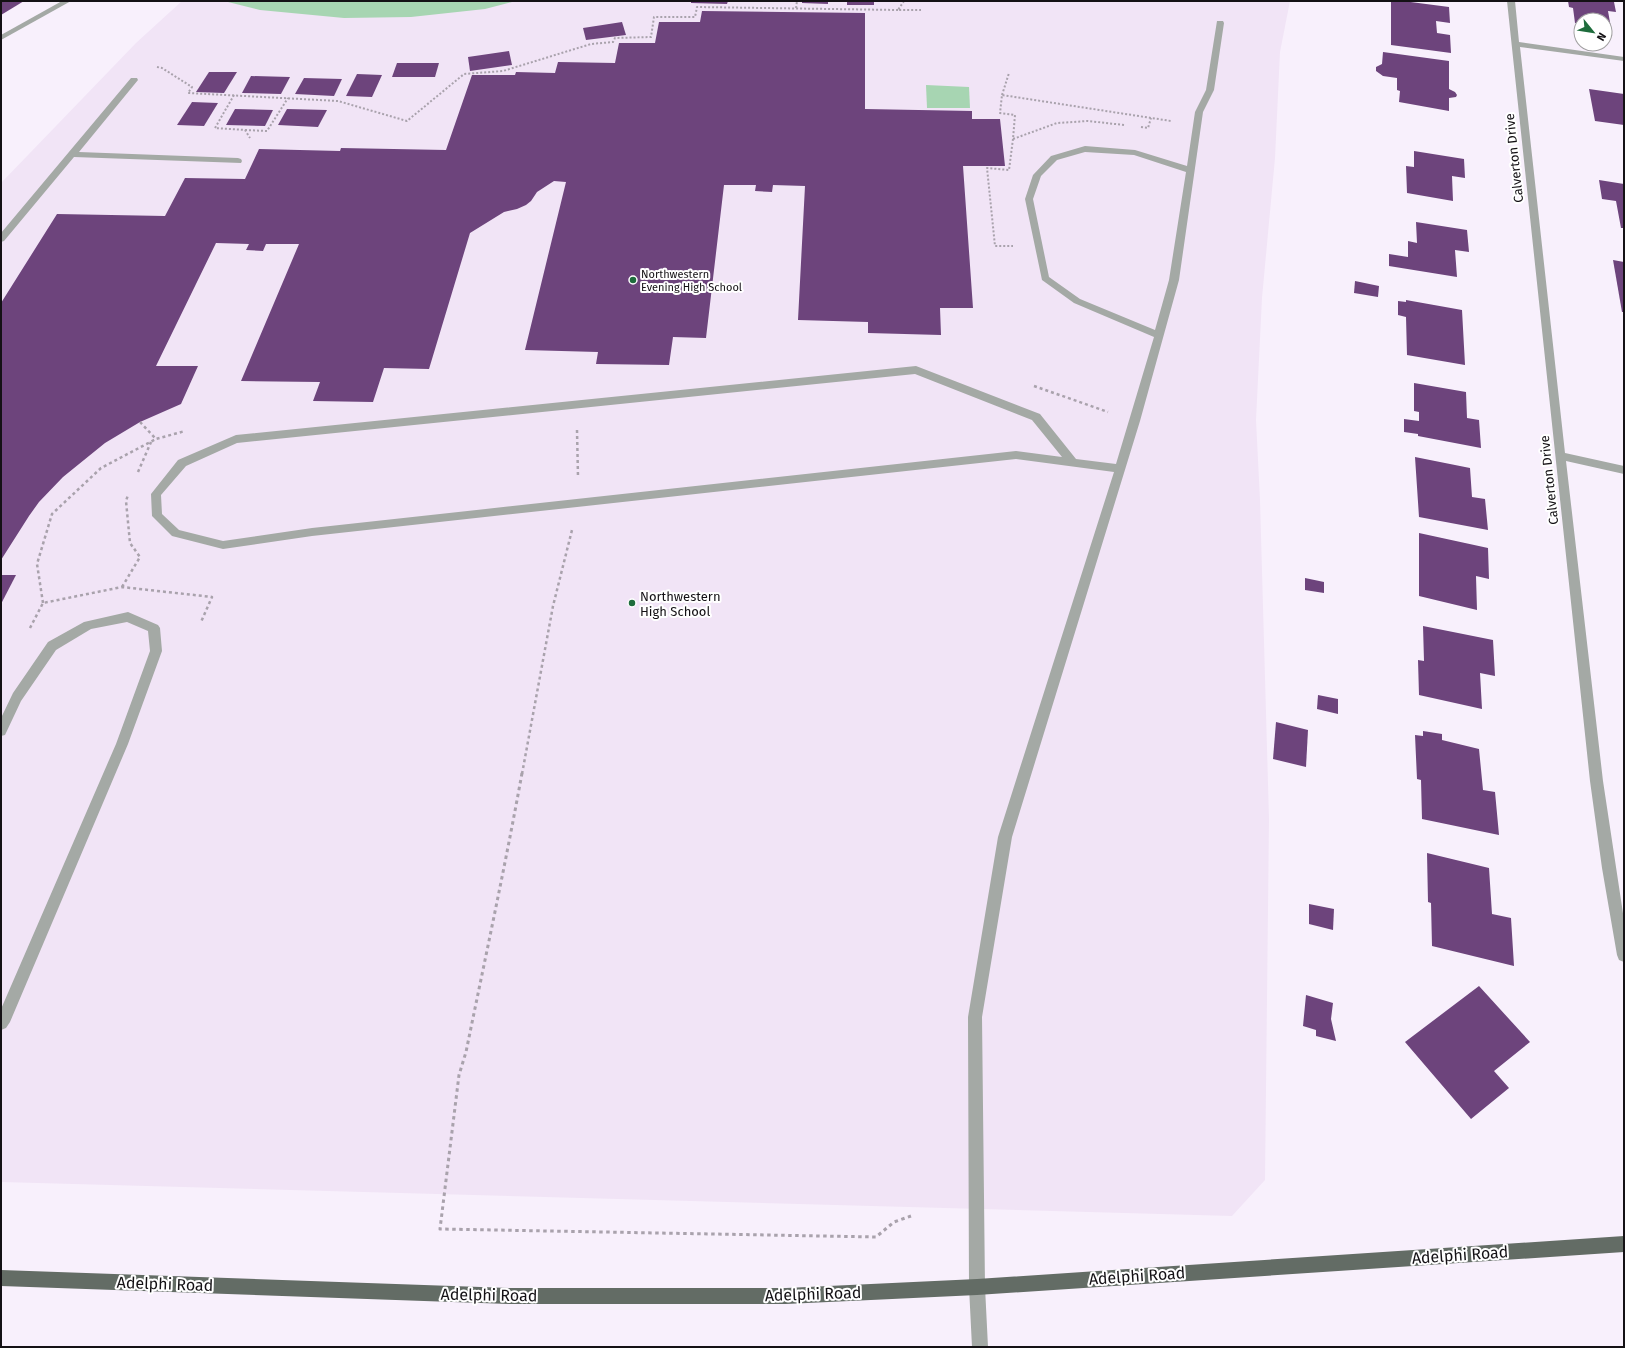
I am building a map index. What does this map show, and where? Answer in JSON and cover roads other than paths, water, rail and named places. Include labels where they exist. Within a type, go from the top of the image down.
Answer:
[{"type":"main road","name":"Adelphi Road","points":[[1,1278],[509,1296],[786,1296],[977,1287],[1624,1244]]},
{"type":"street","points":[[1,38],[67,1]]},
{"type":"street","name":"Calverton Drive","points":[[1511,1],[1560,456],[1602,824],[1624,955]]},
{"type":"street","points":[[980,1347],[977,1287],[975,1017],[1005,837],[1120,469],[1174,280],[1199,112],[1210,90],[1220,23]]},
{"type":"street","points":[[1516,44],[1624,59]]},
{"type":"street","points":[[1,239],[134,80]]},
{"type":"street","points":[[1159,335],[1077,301],[1045,278],[1029,199],[1037,175],[1054,158],[1085,149],[1135,153],[1190,170]]},
{"type":"street","points":[[72,154],[238,161]]},
{"type":"street","points":[[1073,463],[1036,417],[916,370],[236,439],[182,463],[156,494],[157,516],[176,533],[223,545],[312,532],[1016,455],[1073,463],[1120,469]]},
{"type":"street","points":[[1560,456],[1624,470]]},
{"type":"street","points":[[1,731],[17,696],[52,646],[88,625],[128,617],[154,628],[156,651],[122,744],[1,1023]]},
{"type":"place","name":"Northwestern Evening High School","points":[[633,280]]},
{"type":"place","name":"Northwestern High School","points":[[632,603]]}]
